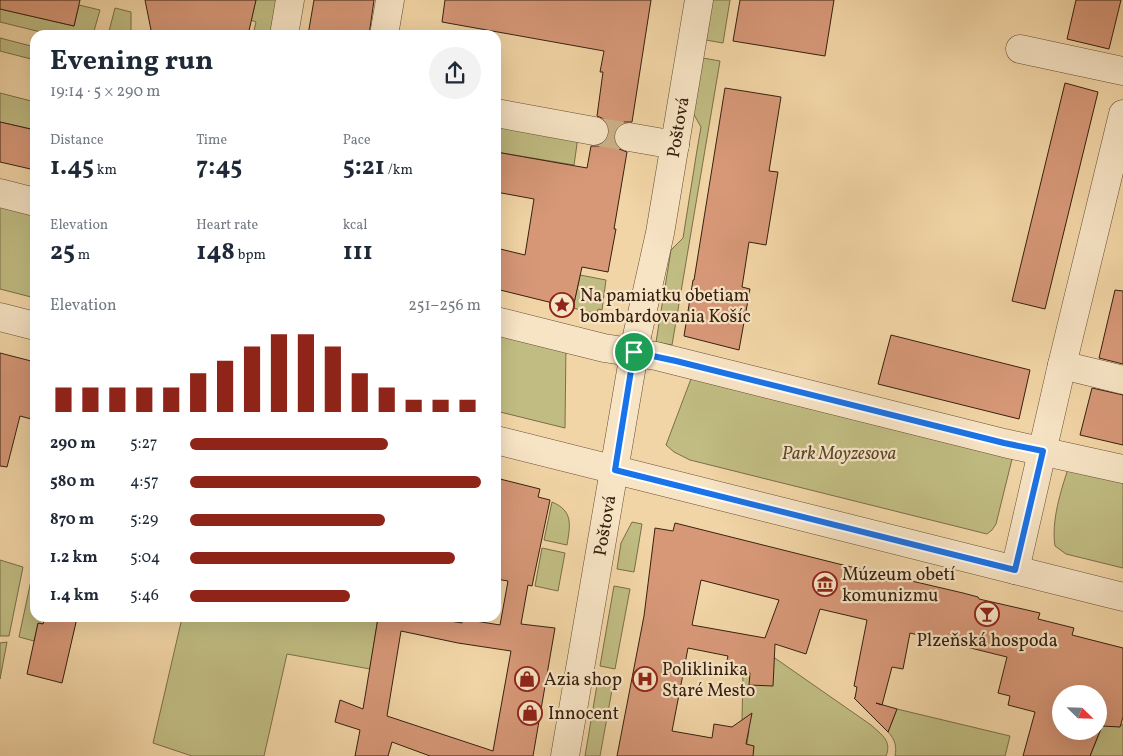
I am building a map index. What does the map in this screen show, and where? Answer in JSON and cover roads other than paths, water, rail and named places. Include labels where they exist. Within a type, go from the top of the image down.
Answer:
[{"type":"street","points":[[285,30],[290,0]]},
{"type":"street","points":[[385,30],[390,0]]},
{"type":"street","name":"Poštová","points":[[565,756],[634,352],[660,234],[699,0]]},
{"type":"street","points":[[1020,49],[1123,70]]},
{"type":"street","points":[[501,114],[594,130]]},
{"type":"street","points":[[1015,570],[1062,365],[1123,114]]},
{"type":"street","points":[[629,137],[675,145]]},
{"type":"street","points":[[0,193],[30,201]]},
{"type":"street","points":[[0,317],[30,325]]},
{"type":"street","points":[[501,322],[604,348],[670,359],[1004,443],[1046,439],[1123,469]]},
{"type":"street","points":[[1062,365],[1123,380]]},
{"type":"street","points":[[501,441],[1123,597]]},
{"type":"tunnel","points":[[594,131],[629,137]]},
{"type":"place","name":"Na pamiatku obetiam bombardovania Košíc","points":[[562,305]]},
{"type":"place","name":"Múzeum obetí komunizmu","points":[[825,584]]},
{"type":"place","name":"Plzeňská hospoda","points":[[987,614]]},
{"type":"place","name":"Azia shop","points":[[527,679]]},
{"type":"place","name":"Poliklinika Staré Mesto","points":[[645,679]]},
{"type":"place","name":"Innocent","points":[[530,713]]},
{"type":"park label","name":"Park Moyzesova","points":[[839,453]]}]
